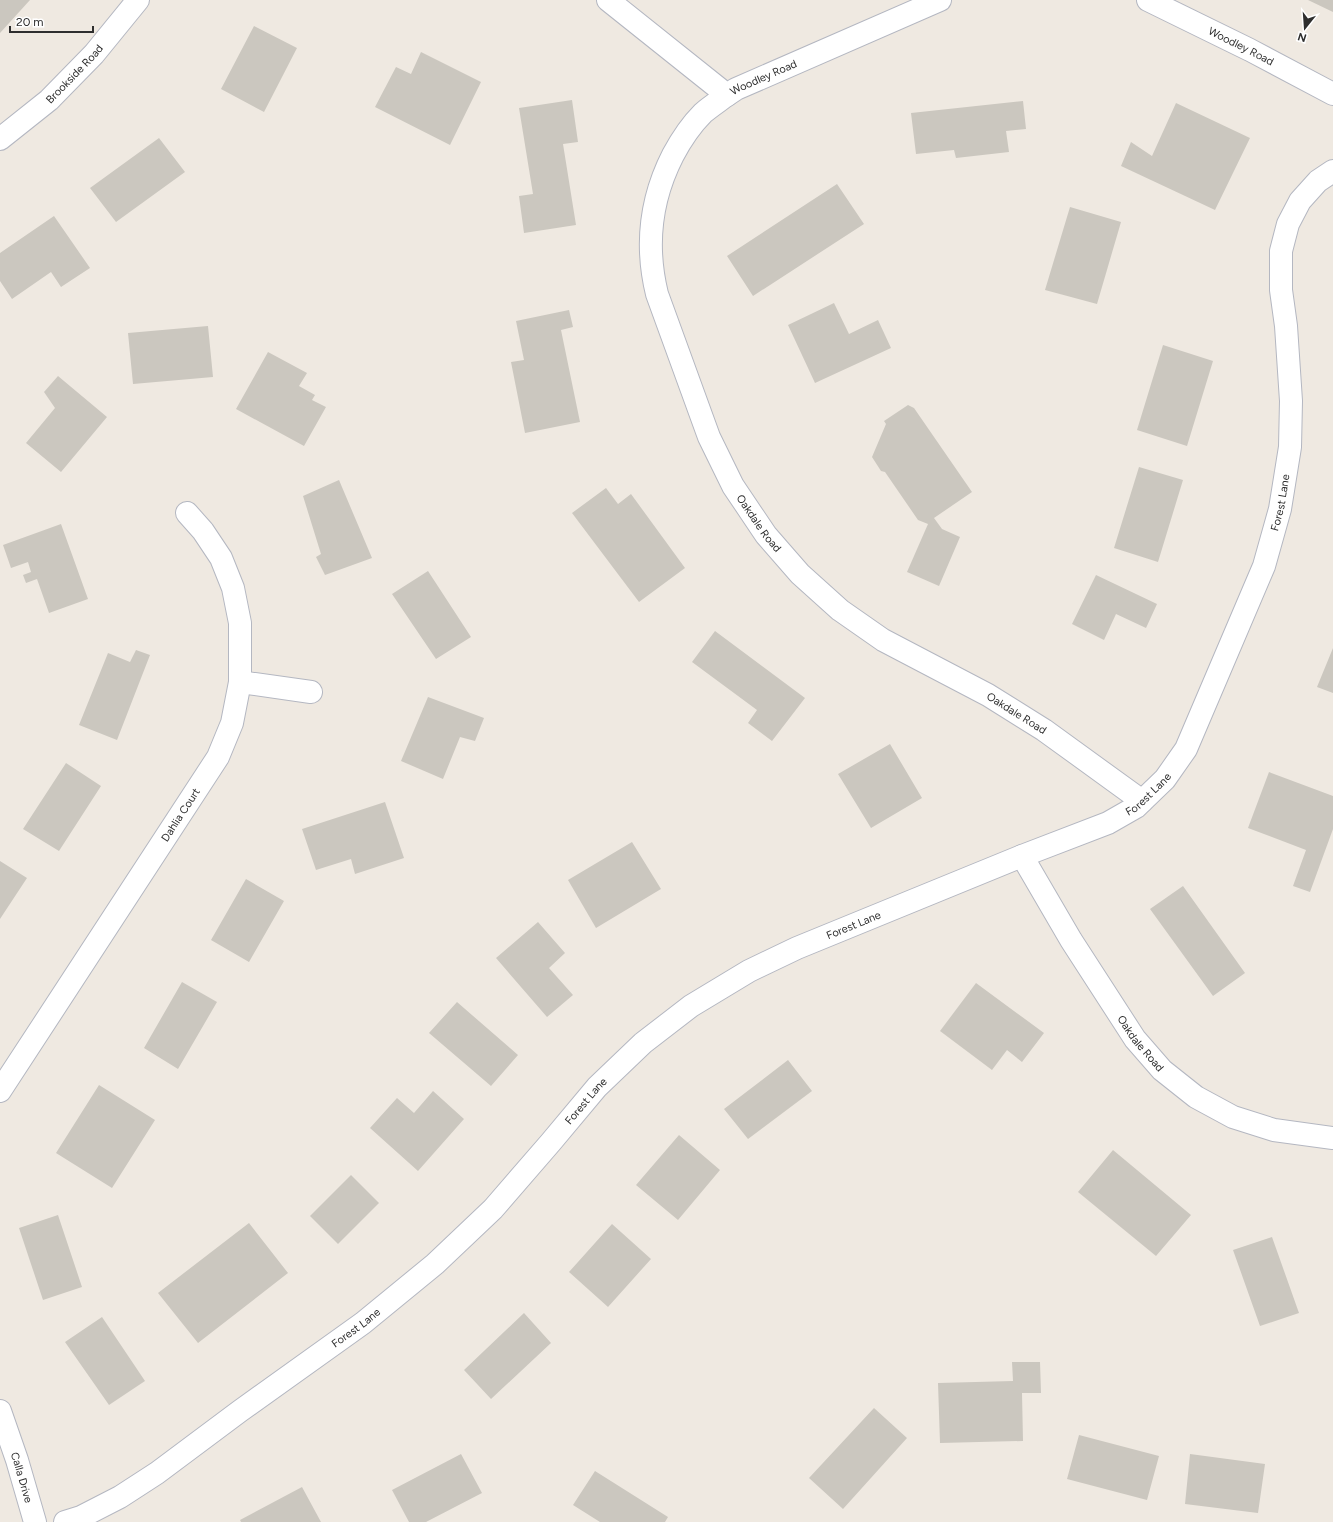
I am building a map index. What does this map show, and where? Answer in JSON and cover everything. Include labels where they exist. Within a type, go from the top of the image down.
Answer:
[{"type":"street","name":"Brookside Road","points":[[0,138],[49,100],[94,54],[138,0]]},
{"type":"street","name":"Woodley Road","points":[[608,0],[727,94],[940,0]]},
{"type":"street","name":"Woodley Road","points":[[1148,0],[1250,50],[1333,94]]},
{"type":"street","name":"Oakdale Road","points":[[727,94],[702,114],[681,140],[663,174],[653,209],[650,244],[657,294],[709,438],[733,486],[766,535],[800,574],[840,610],[883,640],[988,695],[1044,730],[1142,801]]},
{"type":"street","name":"Forest Lane","points":[[65,1522],[81,1517],[120,1497],[157,1473],[363,1322],[435,1264],[493,1209],[597,1087],[643,1043],[691,1006],[749,971],[797,948],[1022,856],[1108,824],[1136,807],[1165,779],[1186,749],[1264,566],[1280,510],[1290,447],[1291,401],[1286,326],[1281,290],[1281,251],[1288,224],[1300,201],[1318,181],[1333,171]]},
{"type":"street","name":"Dahlia Court","points":[[0,1091],[218,757],[232,723],[240,682],[240,623],[234,588],[221,558],[203,531],[187,513]]},
{"type":"street","points":[[240,682],[311,692]]},
{"type":"street","name":"Oakdale Road","points":[[1022,856],[1071,940],[1135,1039],[1162,1070],[1196,1097],[1233,1117],[1274,1130],[1333,1138]]},
{"type":"street","name":"Calla Drive","points":[[0,1411],[17,1460],[35,1522]]},
{"type":"building","points":[[0,0],[30,0],[0,33]]},
{"type":"building","points":[[1308,0],[1333,0],[1333,12]]},
{"type":"building","points":[[254,26],[297,48],[264,112],[221,89]]},
{"type":"building","points":[[421,52],[481,82],[450,145],[375,107],[396,67],[411,74]]},
{"type":"building","points":[[572,100],[578,142],[563,144],[576,225],[524,233],[519,196],[533,194],[519,108]]},
{"type":"building","points":[[1023,101],[1026,129],[1006,131],[1009,152],[956,158],[954,150],[916,154],[911,113]]},
{"type":"building","points":[[1176,103],[1250,138],[1215,210],[1121,166],[1131,142],[1152,156]]},
{"type":"building","points":[[159,138],[185,172],[116,222],[90,188]]},
{"type":"building","points":[[837,184],[864,224],[753,296],[727,256]]},
{"type":"building","points":[[1070,207],[1121,222],[1097,304],[1045,290]]},
{"type":"building","points":[[54,216],[90,268],[61,287],[51,272],[12,299],[0,281],[0,253]]},
{"type":"building","points":[[834,303],[849,334],[878,320],[891,348],[815,383],[788,325]]},
{"type":"building","points":[[569,310],[573,327],[561,330],[580,422],[525,433],[511,362],[524,360],[516,321]]},
{"type":"building","points":[[208,326],[213,377],[133,384],[128,333]]},
{"type":"building","points":[[1163,345],[1213,361],[1187,446],[1137,430]]},
{"type":"building","points":[[268,352],[307,373],[299,386],[315,395],[312,400],[326,407],[304,446],[236,409]]},
{"type":"building","points":[[58,376],[107,417],[61,472],[26,443],[55,408],[44,392]]},
{"type":"building","points":[[908,405],[914,408],[972,492],[934,518],[942,529],[960,537],[939,586],[907,572],[928,524],[918,520],[885,472],[881,471],[872,457],[886,424],[884,421]]},
{"type":"building","points":[[1139,467],[1183,480],[1158,562],[1114,548]]},
{"type":"building","points":[[339,480],[372,558],[325,575],[316,557],[321,554],[303,496]]},
{"type":"building","points":[[606,488],[618,504],[631,494],[685,568],[639,602],[572,513]]},
{"type":"building","points":[[61,524],[88,599],[49,613],[37,579],[26,583],[23,575],[31,572],[28,562],[11,568],[3,545]]},
{"type":"building","points":[[428,571],[471,637],[436,659],[392,594]]},
{"type":"building","points":[[1096,575],[1157,604],[1146,628],[1116,614],[1104,640],[1072,624]]},
{"type":"building","points":[[715,631],[805,698],[772,741],[748,723],[757,710],[692,662]]},
{"type":"building","points":[[1333,648],[1333,693],[1317,687]]},
{"type":"building","points":[[136,650],[150,655],[117,740],[79,725],[108,653],[130,662]]},
{"type":"building","points":[[428,697],[484,718],[475,741],[460,737],[443,779],[401,761]]},
{"type":"building","points":[[890,744],[922,798],[871,828],[838,774]]},
{"type":"building","points":[[66,763],[101,786],[59,851],[23,829]]},
{"type":"building","points":[[1269,772],[1333,796],[1333,829],[1310,892],[1293,886],[1306,850],[1248,828]]},
{"type":"building","points":[[385,802],[404,858],[355,874],[351,859],[316,870],[302,829]]},
{"type":"building","points":[[632,842],[661,889],[596,928],[568,880]]},
{"type":"building","points":[[0,861],[27,878],[0,919]]},
{"type":"building","points":[[246,879],[284,901],[249,962],[211,940]]},
{"type":"building","points":[[1183,886],[1245,973],[1213,996],[1150,909]]},
{"type":"building","points":[[538,922],[565,953],[549,968],[573,995],[547,1017],[496,958]]},
{"type":"building","points":[[182,982],[217,1002],[178,1069],[144,1048]]},
{"type":"building","points":[[976,983],[1044,1033],[1022,1062],[1007,1050],[992,1070],[940,1031]]},
{"type":"building","points":[[457,1002],[518,1055],[491,1086],[429,1033]]},
{"type":"building","points":[[788,1060],[812,1091],[748,1139],[724,1109]]},
{"type":"building","points":[[99,1085],[155,1120],[112,1188],[56,1153]]},
{"type":"building","points":[[433,1091],[464,1119],[418,1171],[370,1128],[397,1098],[414,1113]]},
{"type":"building","points":[[679,1135],[720,1170],[678,1220],[636,1185]]},
{"type":"building","points":[[1113,1150],[1191,1215],[1156,1256],[1078,1192]]},
{"type":"building","points":[[351,1175],[379,1203],[338,1244],[310,1216]]},
{"type":"building","points":[[58,1215],[82,1287],[43,1300],[19,1228]]},
{"type":"building","points":[[249,1223],[288,1273],[198,1343],[158,1293]]},
{"type":"building","points":[[612,1224],[651,1259],[608,1307],[569,1272]]},
{"type":"building","points":[[1272,1237],[1299,1313],[1260,1326],[1233,1250]]},
{"type":"building","points":[[524,1313],[551,1343],[491,1399],[464,1370]]},
{"type":"building","points":[[102,1317],[145,1381],[109,1405],[65,1342]]},
{"type":"building","points":[[1012,1362],[1040,1362],[1041,1393],[1022,1393],[1023,1441],[940,1443],[938,1383],[1013,1381]]},
{"type":"building","points":[[874,1408],[907,1438],[843,1509],[809,1478]]},
{"type":"building","points":[[1079,1435],[1159,1456],[1147,1500],[1067,1479]]},
{"type":"building","points":[[461,1454],[482,1493],[426,1522],[409,1522],[392,1490]]},
{"type":"building","points":[[1190,1454],[1265,1464],[1258,1513],[1185,1504]]},
{"type":"building","points":[[595,1471],[668,1517],[665,1522],[600,1522],[573,1505]]},
{"type":"building","points":[[302,1487],[321,1522],[241,1522],[240,1520]]}]
